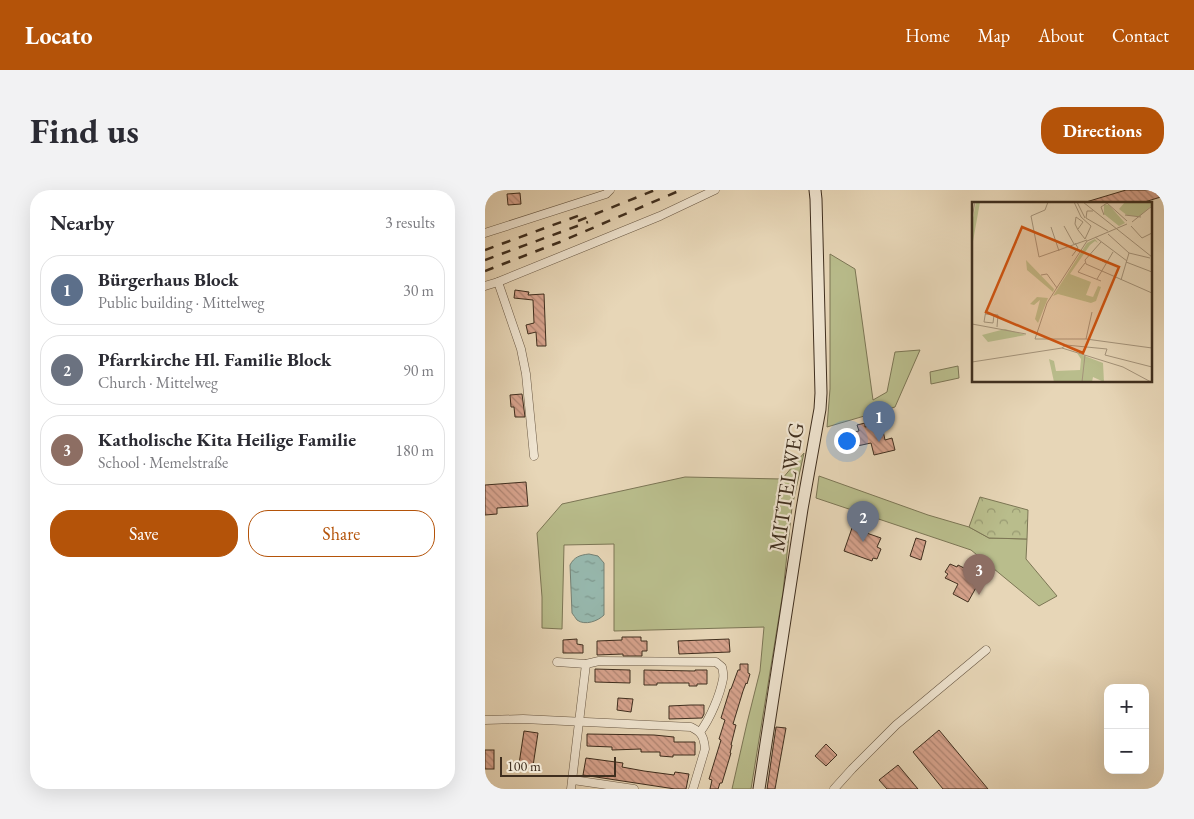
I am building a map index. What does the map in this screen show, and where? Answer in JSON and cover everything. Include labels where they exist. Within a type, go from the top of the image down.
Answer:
[{"type":"main road","name":"MITTELWEG","points":[[759,789],[802,509],[820,409],[815,190]]},
{"type":"street","points":[[485,233],[607,194],[610,190]]},
{"type":"street","points":[[485,286],[660,216],[715,190]]},
{"type":"street","points":[[498,282],[521,349],[526,374],[534,456]]},
{"type":"street","points":[[835,789],[851,769],[896,725],[986,650]]},
{"type":"street","points":[[557,662],[586,664],[599,661],[716,662],[723,667],[724,677],[710,716],[700,732]]},
{"type":"street","points":[[571,789],[586,664]]},
{"type":"street","points":[[485,720],[523,719],[691,727],[700,732],[705,742],[705,749],[693,789]]},
{"type":"street","points":[[573,780],[634,789]]},
{"type":"green space","points":[[830,254],[855,269],[873,400],[887,392],[895,352],[920,350],[895,407],[827,427],[830,389]]},
{"type":"green space","points":[[958,366],[959,378],[931,384],[930,372]]},
{"type":"green space","points":[[804,453],[792,507],[783,592],[751,789],[732,789],[760,671],[764,627],[614,631],[614,544],[564,545],[562,629],[542,628],[542,597],[537,533],[562,504],[685,477],[782,479]]},
{"type":"green space","points":[[819,476],[928,515],[969,527],[989,538],[1027,539],[1026,559],[1057,596],[1039,606],[971,550],[816,498]]},
{"type":"green space","points":[[980,497],[1028,510],[1027,539],[989,538],[969,527]]},
{"type":"water","points":[[589,554],[598,556],[604,563],[604,615],[595,621],[584,623],[577,620],[572,613],[570,565],[578,557]]},
{"type":"building","points":[[1126,190],[1164,190],[1164,196],[1144,202],[1086,202]]},
{"type":"building","points":[[520,193],[521,204],[508,205],[507,194]]},
{"type":"building","points":[[515,290],[529,292],[528,295],[544,294],[546,346],[537,346],[536,332],[528,334],[526,325],[534,323],[533,300],[514,298]]},
{"type":"building","points":[[522,394],[525,417],[515,417],[514,407],[511,407],[510,395]]},
{"type":"building","points":[[865,423],[865,427],[870,426],[870,429],[882,426],[885,440],[892,438],[895,450],[874,455],[871,443],[848,448],[845,434],[859,431],[857,425]]},
{"type":"building","points":[[526,482],[528,506],[497,508],[497,514],[485,515],[485,485]]},
{"type":"building","points":[[852,528],[881,538],[877,547],[881,549],[877,559],[873,558],[872,561],[844,551]]},
{"type":"building","points":[[916,538],[926,541],[921,560],[910,556]]},
{"type":"building","points":[[950,564],[966,569],[967,566],[975,570],[970,580],[978,584],[968,602],[953,594],[958,584],[945,578],[948,574],[945,572]]},
{"type":"building","points":[[622,637],[641,637],[641,641],[647,641],[647,651],[642,651],[642,656],[623,656],[623,654],[597,655],[597,641],[622,640]]},
{"type":"building","points":[[577,639],[577,644],[583,645],[583,653],[563,653],[563,640]]},
{"type":"building","points":[[729,639],[730,652],[679,654],[678,641]]},
{"type":"building","points":[[740,664],[748,664],[748,673],[750,674],[733,724],[736,725],[731,753],[722,783],[720,783],[718,789],[710,789],[712,780],[709,779],[725,720],[721,718],[730,689],[738,670],[740,670]]},
{"type":"building","points":[[595,669],[630,670],[630,683],[595,682]]},
{"type":"building","points":[[644,670],[707,670],[707,684],[697,684],[697,686],[689,686],[689,683],[644,685]]},
{"type":"building","points":[[618,698],[633,699],[631,712],[617,710]]},
{"type":"building","points":[[704,705],[702,718],[669,719],[669,706]]},
{"type":"building","points":[[776,727],[786,728],[775,789],[767,789]]},
{"type":"building","points":[[939,730],[988,789],[943,789],[913,752]]},
{"type":"building","points":[[524,731],[538,733],[533,766],[519,764]]},
{"type":"building","points":[[587,734],[674,737],[674,742],[695,742],[695,755],[660,756],[660,752],[641,752],[641,749],[612,750],[612,747],[587,746]]},
{"type":"building","points":[[826,744],[837,755],[826,766],[815,756]]},
{"type":"building","points":[[485,750],[494,750],[494,769],[485,769]]},
{"type":"building","points":[[586,758],[623,763],[622,767],[644,771],[674,775],[675,772],[689,774],[686,789],[583,775]]},
{"type":"building","points":[[898,765],[918,789],[887,789],[879,780]]},
{"type":"railway","points":[[578,221],[655,190]]},
{"type":"railway","points":[[485,271],[560,242],[681,190]]},
{"type":"railway","points":[[485,250],[583,214]]},
{"type":"railway","points":[[485,260],[588,222]]},
{"type":"place","name":"Bürgerhaus Block","points":[[879,442]]},
{"type":"place","name":"Pfarrkirche Hl. Familie Block","points":[[863,542]]},
{"type":"place","name":"Katholische Kita Heilige Familie","points":[[979,595]]}]
